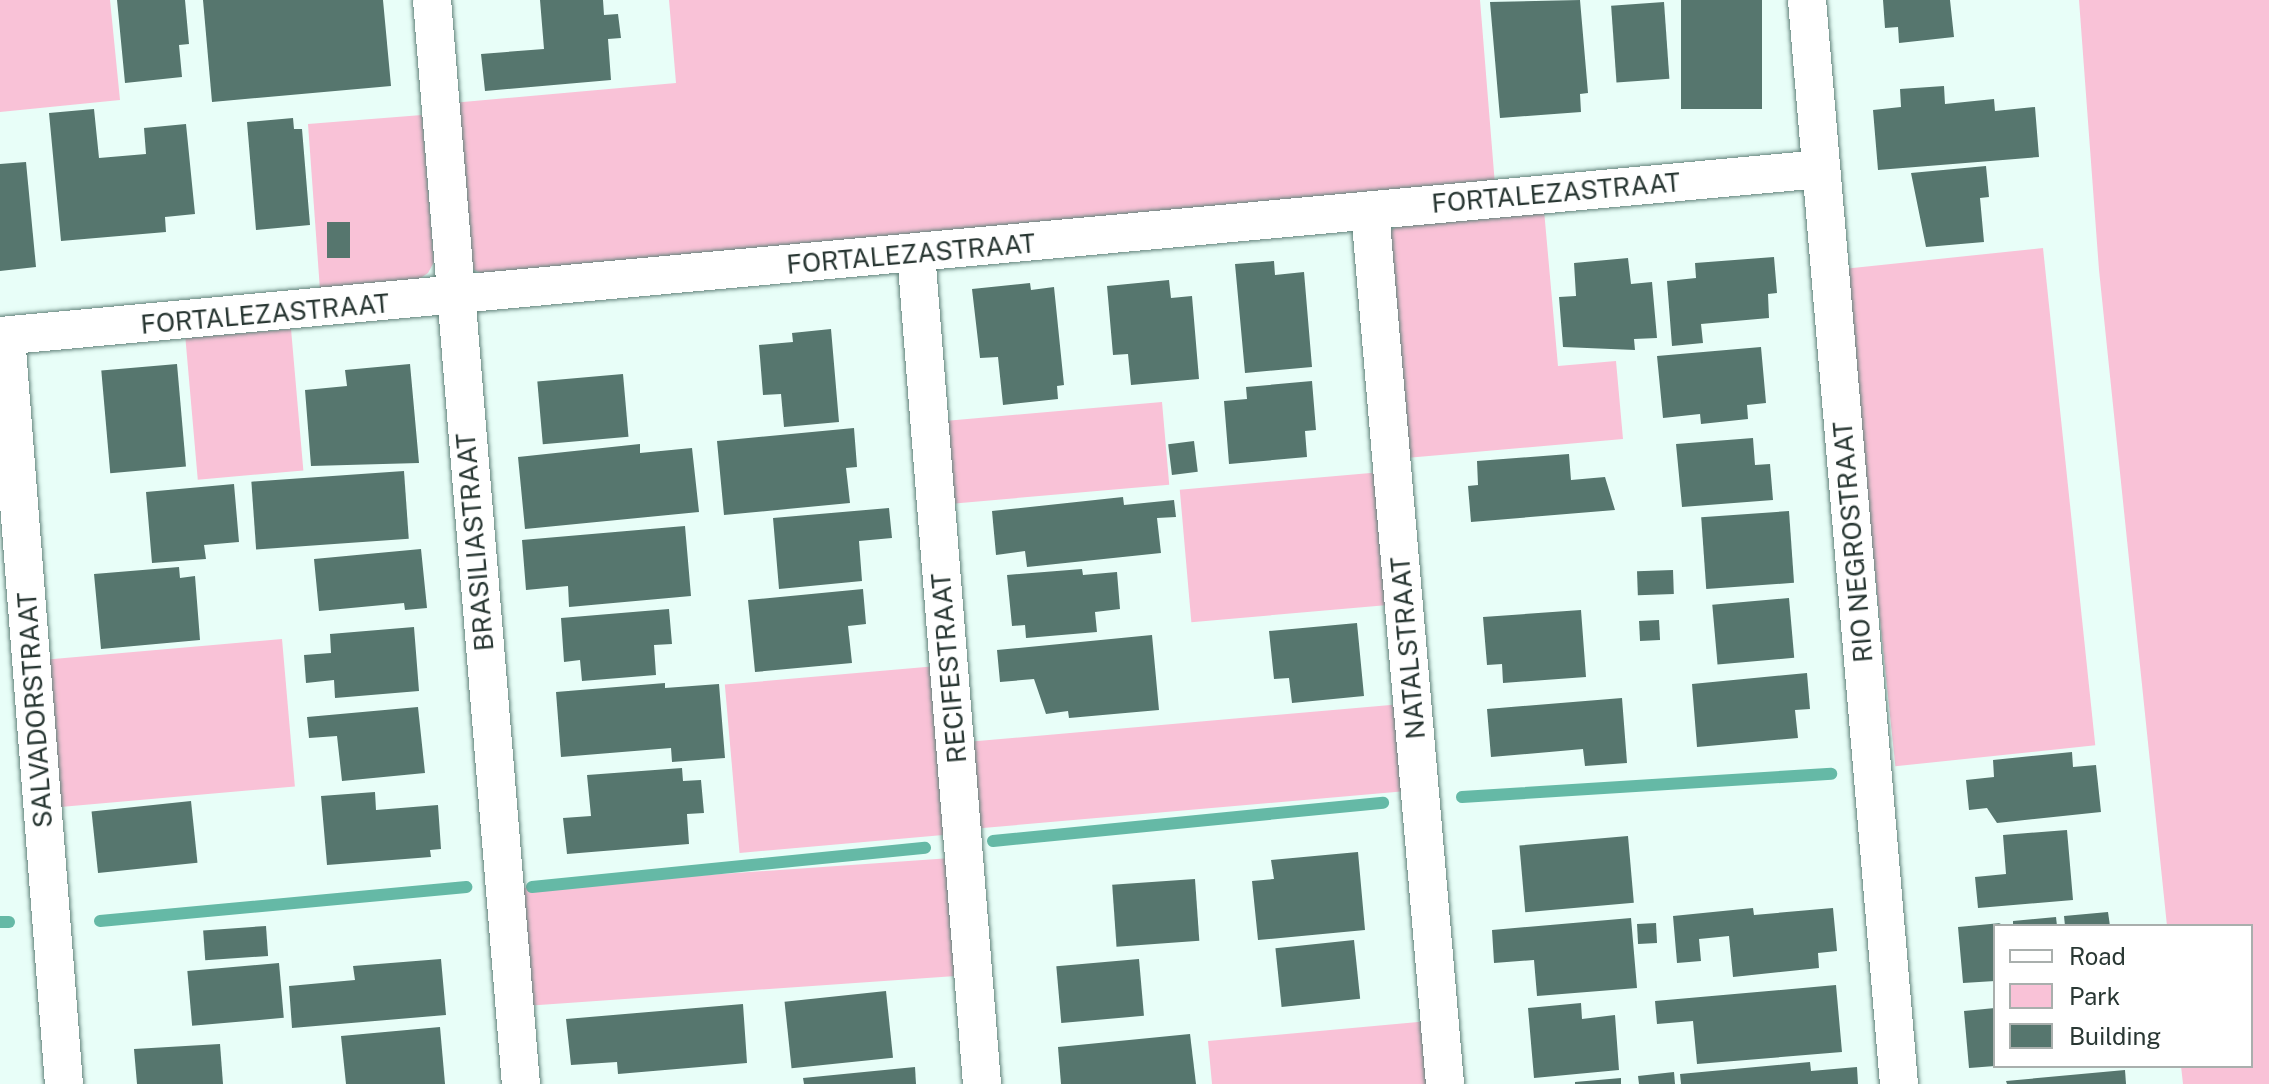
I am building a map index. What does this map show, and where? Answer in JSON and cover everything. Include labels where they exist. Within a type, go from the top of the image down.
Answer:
[{"type":"street","name":"BRASILIASTRAAT","points":[[432,0],[454,298],[521,1084]]},
{"type":"street","name":"RIO NEGROSTRAAT","points":[[1807,0],[1899,1084]]},
{"type":"street","name":"FORTALEZASTRAAT","points":[[3,336],[454,298],[1821,169]]},
{"type":"street","name":"NATALSTRAAT","points":[[1370,211],[1445,1084]]},
{"type":"street","name":"RECIFESTRAAT","points":[[916,253],[982,1084]]},
{"type":"street","name":"SALVADORSTRAAT","points":[[3,336],[64,1084]]},
{"type":"green space","points":[[0,0],[110,0],[120,100],[0,112]]},
{"type":"green space","points":[[669,0],[1480,0],[1495,185],[495,279],[474,270],[462,246],[452,103],[676,83]]},
{"type":"green space","points":[[2079,0],[2269,0],[2269,1084],[2183,1084],[2181,1068],[2253,1068],[2253,924],[2167,924],[2099,270]]},
{"type":"green space","points":[[422,115],[434,262],[428,273],[419,279],[320,290],[308,124]]},
{"type":"green space","points":[[1544,210],[1558,366],[1616,361],[1623,439],[1406,458],[1387,248],[1391,230],[1403,223]]},
{"type":"green space","points":[[2043,248],[2095,745],[1895,766],[1843,269]]},
{"type":"green space","points":[[291,329],[303,470],[198,480],[185,338]]},
{"type":"green space","points":[[1162,402],[1169,485],[952,504],[945,421]]},
{"type":"green space","points":[[1382,472],[1394,604],[1191,622],[1180,490]]},
{"type":"green space","points":[[282,639],[295,786],[55,807],[42,660]]},
{"type":"green space","points":[[937,666],[952,834],[740,853],[725,685]]},
{"type":"green space","points":[[1402,704],[1410,791],[968,829],[961,743]]},
{"type":"green space","points":[[951,858],[959,976],[528,1006],[520,888]]},
{"type":"green space","points":[[1429,1021],[1435,1084],[1212,1084],[1208,1041]]},
{"type":"building","points":[[117,0],[185,0],[189,44],[179,45],[182,77],[125,83]]},
{"type":"building","points":[[203,0],[383,0],[391,86],[212,102]]},
{"type":"building","points":[[540,0],[603,0],[604,15],[618,14],[621,38],[608,39],[611,80],[485,91],[481,54],[544,49]]},
{"type":"building","points":[[1580,0],[1588,93],[1580,94],[1581,112],[1500,118],[1490,2]]},
{"type":"building","points":[[1681,0],[1762,0],[1762,109],[1681,109]]},
{"type":"building","points":[[1883,0],[1950,0],[1954,37],[1899,43],[1898,27],[1885,28]]},
{"type":"building","points":[[1664,2],[1669,79],[1617,83],[1611,6]]},
{"type":"building","points":[[1944,86],[1945,104],[1994,99],[1995,111],[2035,107],[2039,157],[1878,170],[1873,110],[1901,107],[1900,89]]},
{"type":"building","points":[[94,109],[99,158],[146,154],[144,128],[186,124],[195,214],[165,217],[166,232],[61,241],[49,113]]},
{"type":"building","points":[[293,118],[294,129],[302,129],[310,225],[256,230],[247,122]]},
{"type":"building","points":[[26,162],[36,267],[0,271],[0,164]]},
{"type":"building","points":[[1986,166],[1989,197],[1980,198],[1984,242],[1926,247],[1911,173]]},
{"type":"building","points":[[327,222],[350,222],[350,258],[327,258]]},
{"type":"building","points":[[1774,257],[1777,293],[1768,294],[1769,318],[1701,324],[1703,343],[1672,346],[1667,281],[1696,278],[1695,263]]},
{"type":"building","points":[[1628,258],[1631,284],[1652,282],[1657,338],[1634,339],[1635,350],[1563,347],[1559,297],[1576,296],[1574,263]]},
{"type":"building","points":[[1274,261],[1275,275],[1304,272],[1312,367],[1245,373],[1235,264]]},
{"type":"building","points":[[1169,280],[1171,298],[1192,296],[1199,379],[1131,385],[1128,354],[1113,355],[1107,286]]},
{"type":"building","points":[[1030,283],[1031,290],[1054,287],[1064,385],[1057,386],[1058,399],[1003,405],[998,357],[980,358],[972,289]]},
{"type":"building","points":[[831,329],[839,422],[784,427],[781,394],[763,395],[759,345],[793,342],[792,333]]},
{"type":"building","points":[[1761,347],[1766,403],[1747,405],[1748,419],[1701,424],[1700,414],[1663,418],[1657,356]]},
{"type":"building","points":[[177,364],[186,467],[110,473],[101,371]]},
{"type":"building","points":[[410,364],[419,463],[311,466],[305,390],[347,386],[345,370]]},
{"type":"building","points":[[623,374],[628,437],[543,444],[537,381]]},
{"type":"building","points":[[1312,381],[1316,430],[1305,431],[1307,457],[1229,464],[1224,401],[1247,399],[1246,387]]},
{"type":"building","points":[[854,428],[857,467],[846,468],[850,503],[724,515],[717,441]]},
{"type":"building","points":[[1753,438],[1755,465],[1770,464],[1773,500],[1682,507],[1676,444]]},
{"type":"building","points":[[1194,441],[1198,472],[1172,475],[1168,444]]},
{"type":"building","points":[[640,444],[640,453],[692,448],[699,512],[525,529],[518,457]]},
{"type":"building","points":[[1569,454],[1571,480],[1605,477],[1615,510],[1471,522],[1468,486],[1478,485],[1477,461]]},
{"type":"building","points":[[404,471],[409,539],[256,550],[251,482]]},
{"type":"building","points":[[234,484],[239,542],[204,545],[206,559],[152,563],[146,492]]},
{"type":"building","points":[[1123,497],[1124,505],[1174,500],[1176,517],[1157,518],[1161,553],[1027,567],[1025,551],[996,555],[992,511]]},
{"type":"building","points":[[889,508],[892,538],[859,541],[862,581],[779,589],[773,518]]},
{"type":"building","points":[[1789,511],[1794,583],[1706,589],[1701,517]]},
{"type":"building","points":[[685,526],[691,596],[569,607],[568,586],[526,590],[522,540]]},
{"type":"building","points":[[421,549],[427,608],[405,610],[404,603],[319,611],[314,559]]},
{"type":"building","points":[[179,567],[180,578],[195,576],[200,640],[101,649],[94,574]]},
{"type":"building","points":[[1082,569],[1083,575],[1117,572],[1120,609],[1095,612],[1097,632],[1026,638],[1025,625],[1012,626],[1007,575]]},
{"type":"building","points":[[1673,570],[1674,594],[1638,595],[1637,571]]},
{"type":"building","points":[[863,589],[866,624],[848,626],[852,663],[755,672],[748,600]]},
{"type":"building","points":[[1789,598],[1794,658],[1718,664],[1712,605]]},
{"type":"building","points":[[669,609],[672,644],[654,645],[656,675],[582,681],[580,660],[564,662],[561,618]]},
{"type":"building","points":[[1581,610],[1586,677],[1503,683],[1502,664],[1487,665],[1483,617]]},
{"type":"building","points":[[1659,620],[1660,640],[1640,641],[1639,621]]},
{"type":"building","points":[[1357,623],[1364,696],[1292,703],[1289,678],[1274,679],[1269,631]]},
{"type":"building","points":[[414,627],[419,691],[335,698],[334,680],[306,683],[304,655],[331,653],[330,634]]},
{"type":"building","points":[[1152,635],[1159,710],[1069,718],[1068,711],[1046,714],[1034,679],[1000,682],[997,650]]},
{"type":"building","points":[[1807,673],[1810,709],[1795,710],[1798,738],[1697,747],[1692,684]]},
{"type":"building","points":[[665,683],[665,688],[719,684],[725,758],[672,762],[671,748],[561,757],[556,692]]},
{"type":"building","points":[[1622,698],[1627,763],[1585,766],[1583,749],[1491,757],[1487,709]]},
{"type":"building","points":[[418,707],[425,773],[342,781],[337,736],[309,738],[307,717]]},
{"type":"building","points":[[2072,752],[2073,767],[2096,765],[2101,812],[1997,823],[1987,808],[1969,810],[1966,780],[1994,777],[1993,760]]},
{"type":"building","points":[[682,768],[683,781],[701,780],[704,813],[687,814],[689,844],[567,854],[563,818],[591,816],[587,775]]},
{"type":"building","points":[[375,792],[376,810],[438,805],[441,849],[430,850],[431,857],[327,865],[321,796]]},
{"type":"building","points":[[191,801],[197,863],[98,873],[92,811]]},
{"type":"building","points":[[2067,830],[2073,900],[1978,908],[1975,877],[2006,874],[2003,835]]},
{"type":"building","points":[[1628,836],[1634,903],[1525,912],[1519,845]]},
{"type":"building","points":[[1358,852],[1365,930],[1258,940],[1252,881],[1274,879],[1271,860]]},
{"type":"building","points":[[1195,879],[1199,941],[1117,947],[1112,885]]},
{"type":"building","points":[[1753,908],[1754,915],[1833,908],[1837,951],[1818,953],[1819,968],[1733,977],[1729,936],[1699,939],[1701,961],[1677,963],[1673,916]]},
{"type":"building","points":[[2108,912],[2110,924],[2065,924],[2064,916]]},
{"type":"building","points":[[2056,917],[2057,924],[2013,924],[2013,921]]},
{"type":"building","points":[[1631,918],[1637,988],[1537,996],[1534,960],[1494,963],[1492,930]]},
{"type":"building","points":[[1656,923],[1657,943],[1638,944],[1637,924]]},
{"type":"building","points":[[2001,923],[1993,924],[1993,981],[1963,983],[1958,927]]},
{"type":"building","points":[[266,926],[268,956],[205,960],[203,930]]},
{"type":"building","points":[[1354,940],[1360,999],[1282,1007],[1275,948]]},
{"type":"building","points":[[441,959],[446,1015],[292,1028],[289,986],[355,980],[353,966]]},
{"type":"building","points":[[1139,959],[1144,1016],[1061,1023],[1056,966]]},
{"type":"building","points":[[279,963],[284,1018],[192,1026],[187,971]]},
{"type":"building","points":[[1836,985],[1842,1052],[1697,1064],[1693,1021],[1657,1024],[1655,1001]]},
{"type":"building","points":[[886,991],[893,1058],[792,1068],[785,1002]]},
{"type":"building","points":[[1581,1003],[1582,1019],[1615,1015],[1619,1070],[1534,1078],[1528,1008]]},
{"type":"building","points":[[743,1004],[747,1063],[618,1074],[617,1062],[571,1065],[566,1019]]},
{"type":"building","points":[[1993,1008],[1993,1066],[1969,1068],[1964,1011]]},
{"type":"building","points":[[440,1027],[445,1084],[346,1084],[341,1036]]},
{"type":"building","points":[[1190,1034],[1196,1084],[1061,1084],[1058,1047]]},
{"type":"building","points":[[220,1044],[223,1084],[137,1084],[134,1049]]},
{"type":"building","points":[[1810,1062],[1811,1071],[1857,1067],[1858,1084],[1681,1084],[1680,1074]]},
{"type":"building","points":[[915,1067],[916,1084],[804,1084],[803,1078]]},
{"type":"building","points":[[2125,1070],[2126,1084],[2007,1084],[2006,1081]]},
{"type":"building","points":[[1674,1072],[1675,1084],[1639,1084],[1638,1076]]},
{"type":"building","points":[[1621,1078],[1621,1084],[1575,1084],[1575,1082]]},
{"type":"waterway","points":[[1462,797],[1831,774]]},
{"type":"waterway","points":[[993,841],[1383,803]]},
{"type":"waterway","points":[[532,887],[925,848]]},
{"type":"waterway","points":[[100,921],[466,887]]},
{"type":"waterway","points":[[0,922],[9,922]]}]
